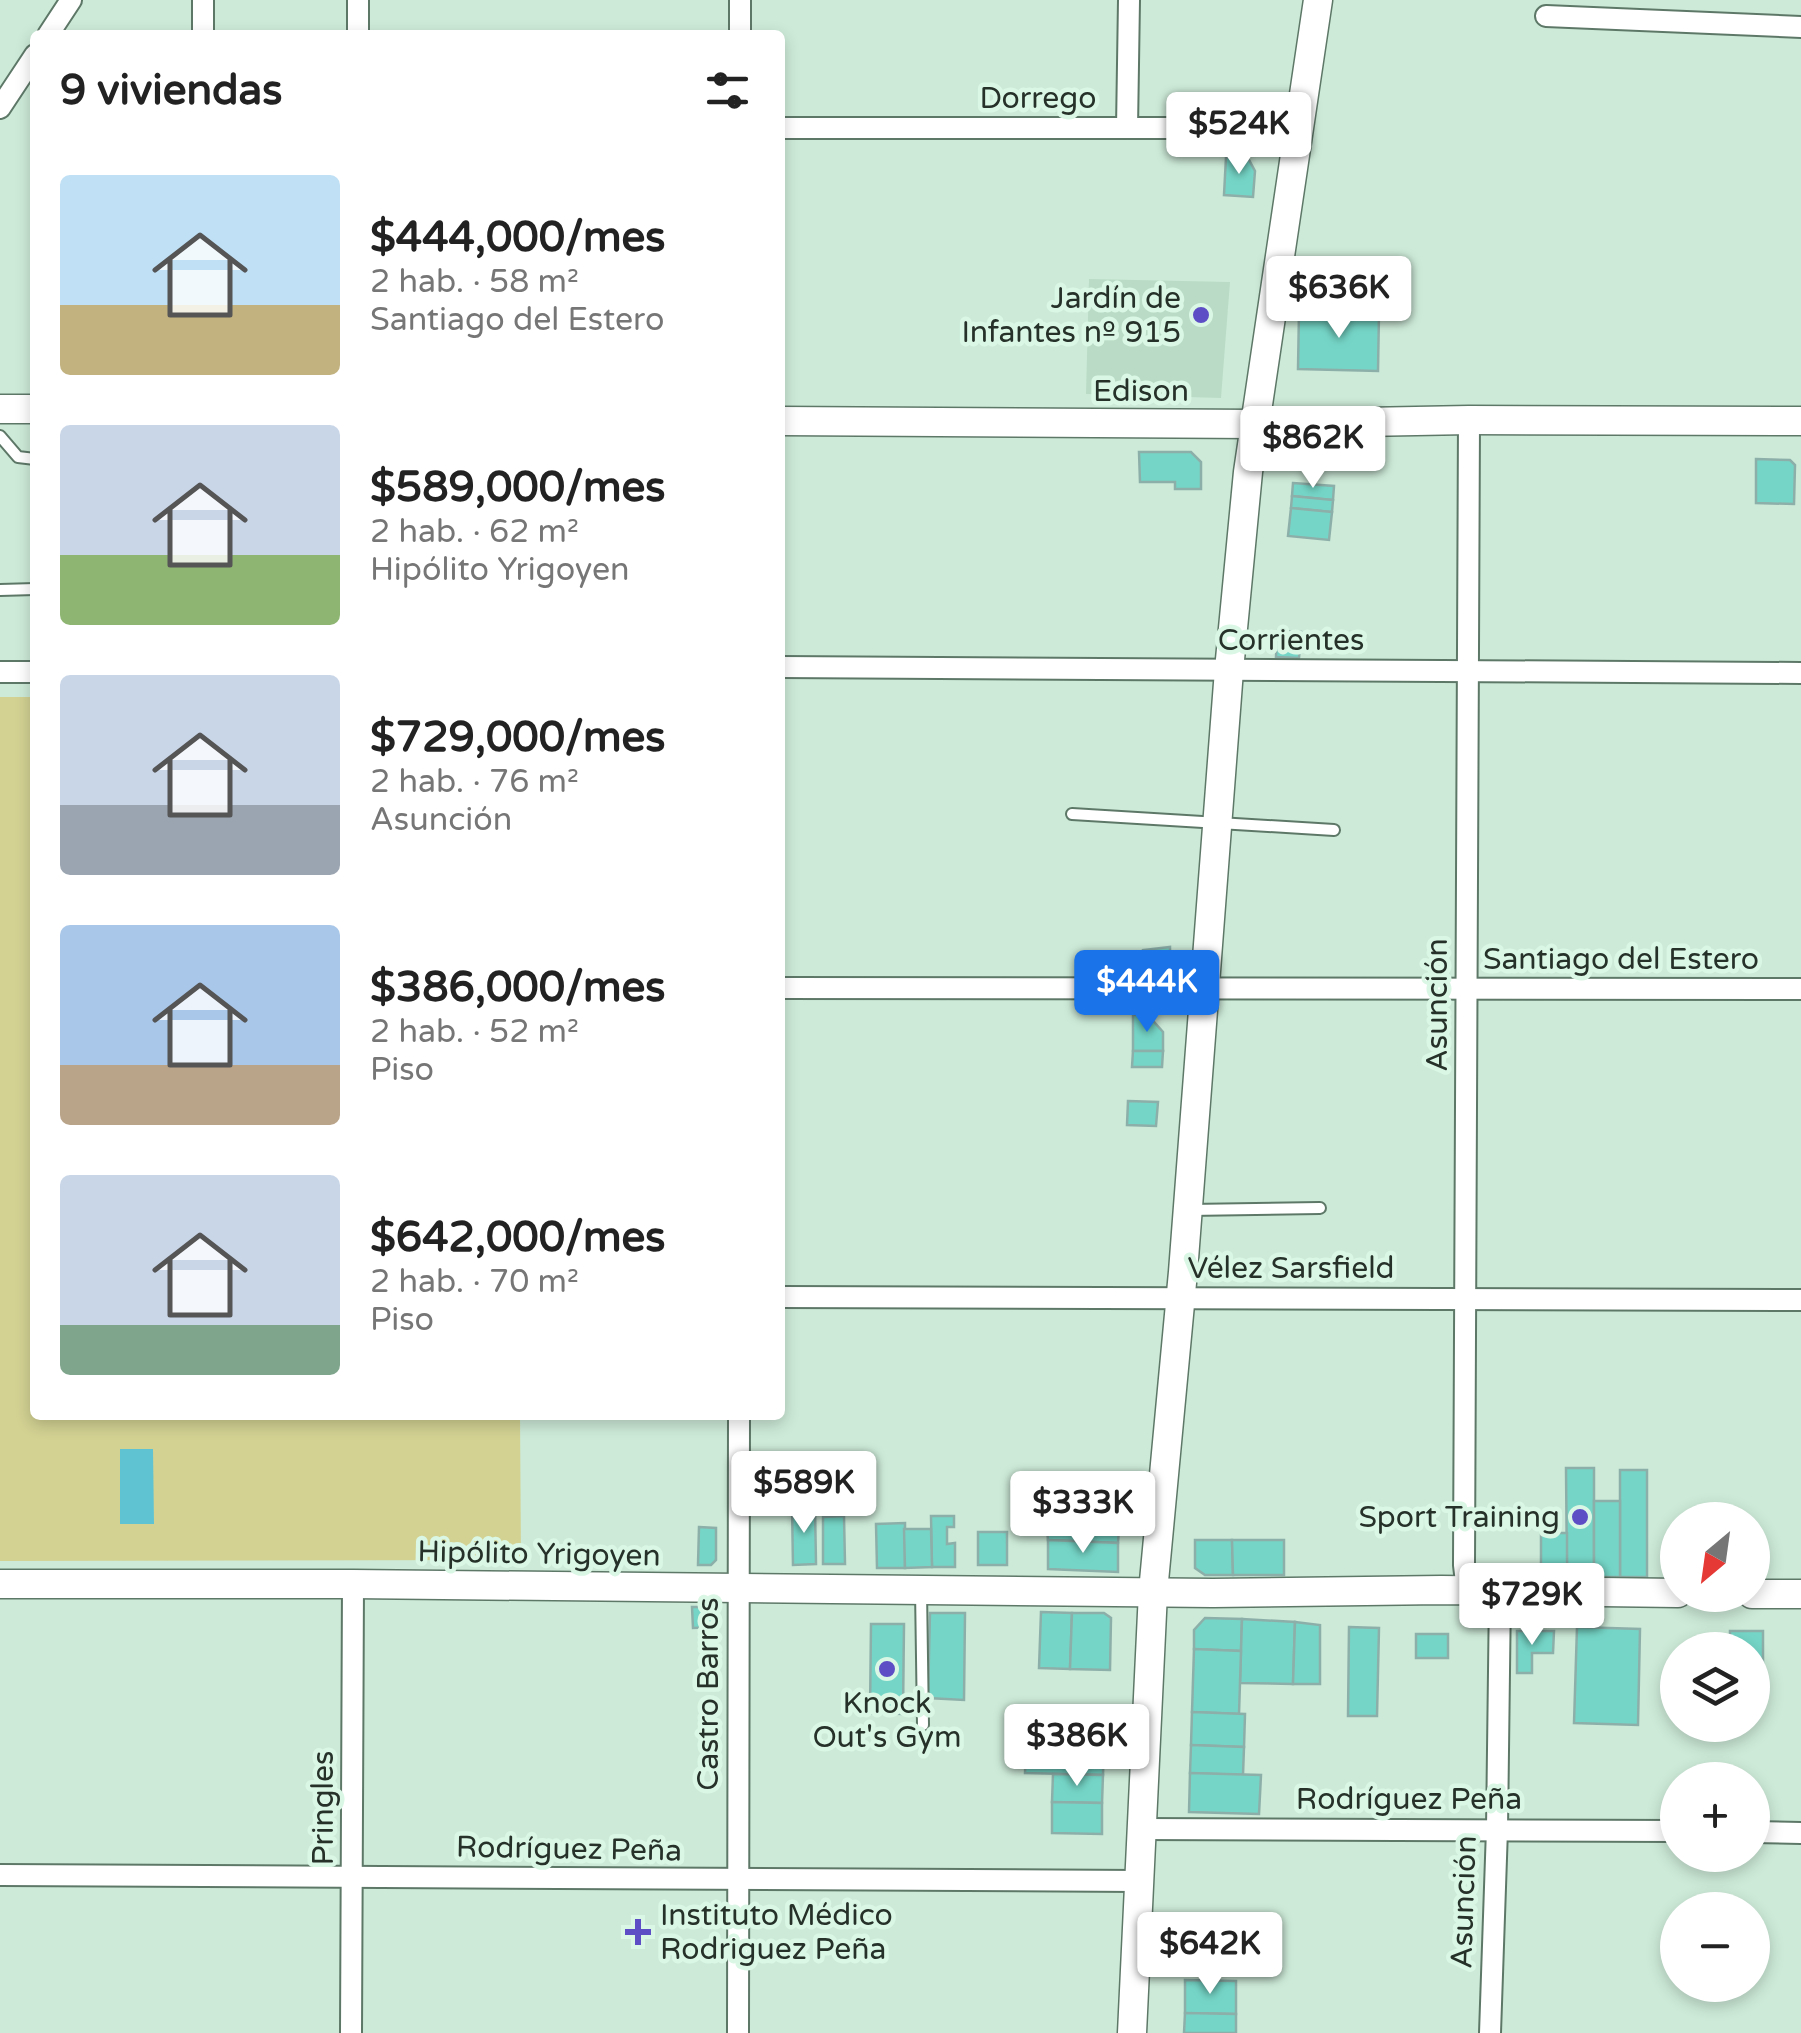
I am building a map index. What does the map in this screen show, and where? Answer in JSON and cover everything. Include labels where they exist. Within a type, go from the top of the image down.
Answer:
[{"type":"street","points":[[51,30],[71,0]]},
{"type":"street","points":[[203,0],[203,30]]},
{"type":"street","points":[[358,0],[358,30]]},
{"type":"street","points":[[740,0],[740,30]]},
{"type":"street","points":[[1127,128],[1129,0]]},
{"type":"street","points":[[1132,2033],[1153,1592],[1188,1210],[1228,670],[1255,424],[1318,0]]},
{"type":"street","points":[[1546,16],[1801,27]]},
{"type":"street","points":[[0,108],[30,63]]},
{"type":"street","name":"Dorrego","points":[[785,128],[1297,128]]},
{"type":"street","points":[[0,409],[30,409]]},
{"type":"street","name":"Edison","points":[[785,420],[1255,424],[1801,421]]},
{"type":"street","name":"Asunción","points":[[1467,1591],[1469,420]]},
{"type":"street","name":"Corrientes","points":[[785,668],[1801,674]]},
{"type":"street","points":[[0,672],[30,672]]},
{"type":"street","name":"Santiago del Estero","points":[[785,988],[1801,989]]},
{"type":"street","name":"Vélez Sarsfield","points":[[785,1297],[1801,1300]]},
{"type":"street","name":"Castro Barros","points":[[738,2033],[739,1420]]},
{"type":"street","name":"Hipólito Yrigoyen","points":[[0,1584],[1660,1594]]},
{"type":"street","name":"Pringles","points":[[350,2033],[353,1584]]},
{"type":"street","name":"Asunción","points":[[1490,2033],[1500,1593]]},
{"type":"street","points":[[1770,1594],[1801,1594]]},
{"type":"street","name":"Rodríguez Peña","points":[[1140,1829],[1660,1831]]},
{"type":"street","points":[[1770,1832],[1801,1832]]},
{"type":"street","name":"Rodríguez Peña","points":[[0,1876],[1138,1882]]},
{"type":"lane","points":[[0,436],[18,457],[30,458]]},
{"type":"lane","points":[[0,590],[30,589]]},
{"type":"lane","points":[[1072,814],[1334,830]]},
{"type":"lane","points":[[1188,1210],[1320,1208]]},
{"type":"lane","points":[[921,1589],[924,1725]]},
{"type":"shaded area","points":[[1089,279],[1230,282],[1221,398],[1086,394]]},
{"type":"shaded area","points":[[0,697],[30,697],[30,1420],[520,1420],[521,1560],[0,1561]]},
{"type":"water","points":[[120,1449],[153,1449],[154,1524],[120,1524]]},
{"type":"building","points":[[1226,157],[1248,158],[1255,171],[1253,197],[1224,195]]},
{"type":"building","points":[[1299,311],[1379,313],[1378,371],[1298,369]]},
{"type":"building","points":[[1139,452],[1191,452],[1201,462],[1201,489],[1175,489],[1175,482],[1140,482]]},
{"type":"building","points":[[1756,459],[1790,460],[1795,465],[1794,504],[1756,503]]},
{"type":"building","points":[[1293,483],[1334,486],[1333,500],[1292,496]]},
{"type":"building","points":[[1292,496],[1333,500],[1332,512],[1291,508]]},
{"type":"building","points":[[1291,508],[1332,512],[1329,540],[1288,536]]},
{"type":"building","points":[[1277,631],[1301,632],[1299,658],[1276,657]]},
{"type":"building","points":[[1170,947],[1170,966],[1162,975],[1142,975],[1143,950]]},
{"type":"building","points":[[1147,1014],[1163,1032],[1163,1051],[1133,1051],[1133,1015]]},
{"type":"building","points":[[1133,1051],[1163,1051],[1162,1067],[1132,1067]]},
{"type":"building","points":[[1128,1101],[1158,1102],[1156,1126],[1127,1125]]},
{"type":"building","name":"Sport Training","points":[[1566,1468],[1594,1468],[1594,1577],[1567,1577]]},
{"type":"building","points":[[1620,1470],[1647,1470],[1647,1577],[1620,1577]]},
{"type":"building","points":[[1594,1501],[1620,1501],[1620,1577],[1594,1577]]},
{"type":"building","points":[[792,1507],[815,1507],[816,1564],[793,1565]]},
{"type":"building","points":[[1031,1512],[1120,1514],[1118,1543],[1048,1540],[1047,1529],[1031,1529]]},
{"type":"building","points":[[844,1516],[845,1564],[823,1564],[823,1517]]},
{"type":"building","points":[[931,1516],[954,1516],[954,1527],[947,1527],[947,1544],[955,1543],[955,1567],[932,1567]]},
{"type":"building","points":[[905,1523],[905,1568],[877,1568],[876,1524]]},
{"type":"building","points":[[699,1527],[716,1528],[716,1560],[711,1565],[698,1565]]},
{"type":"building","points":[[904,1529],[931,1529],[932,1567],[905,1568]]},
{"type":"building","points":[[978,1532],[1007,1532],[1007,1565],[978,1565]]},
{"type":"building","points":[[1541,1533],[1567,1533],[1567,1577],[1541,1577]]},
{"type":"building","points":[[1048,1540],[1118,1543],[1118,1572],[1048,1569]]},
{"type":"building","points":[[1195,1540],[1232,1540],[1233,1575],[1205,1575],[1195,1568]]},
{"type":"building","points":[[1232,1540],[1284,1540],[1284,1575],[1233,1575]]},
{"type":"building","points":[[692,1607],[708,1607],[717,1616],[718,1627],[693,1628]]},
{"type":"building","points":[[1041,1612],[1072,1613],[1070,1669],[1039,1668]]},
{"type":"building","points":[[930,1613],[965,1613],[964,1700],[928,1698]]},
{"type":"building","points":[[1072,1613],[1104,1613],[1111,1618],[1110,1670],[1070,1669]]},
{"type":"building","points":[[1205,1618],[1242,1619],[1241,1651],[1194,1649],[1194,1630]]},
{"type":"building","points":[[1242,1619],[1295,1622],[1293,1684],[1240,1683]]},
{"type":"building","points":[[1295,1622],[1320,1625],[1320,1684],[1293,1684]]},
{"type":"building","name":"Knock Out's Gym","points":[[871,1624],[904,1624],[903,1714],[870,1713]]},
{"type":"building","points":[[1349,1627],[1379,1628],[1377,1716],[1348,1716]]},
{"type":"building","points":[[1577,1627],[1640,1629],[1638,1725],[1574,1723]]},
{"type":"building","points":[[1517,1631],[1554,1631],[1553,1653],[1532,1653],[1532,1673],[1517,1673]]},
{"type":"building","points":[[1416,1634],[1448,1634],[1448,1658],[1416,1658]]},
{"type":"building","points":[[1194,1649],[1241,1651],[1239,1714],[1192,1712]]},
{"type":"building","points":[[1192,1712],[1245,1714],[1244,1747],[1191,1745]]},
{"type":"building","points":[[1026,1741],[1104,1744],[1103,1775],[1025,1773]]},
{"type":"building","points":[[1191,1745],[1244,1747],[1243,1775],[1190,1773]]},
{"type":"building","points":[[1190,1773],[1261,1775],[1259,1814],[1189,1812]]},
{"type":"building","points":[[1053,1774],[1103,1775],[1102,1803],[1052,1802]]},
{"type":"building","points":[[1052,1802],[1102,1803],[1102,1834],[1052,1833]]},
{"type":"building","points":[[1185,1980],[1236,1981],[1236,2014],[1185,2013]]},
{"type":"building","points":[[1185,2013],[1236,2014],[1236,2033],[1184,2033]]},
{"type":"place","name":"Jardín de Infantes nº 915","points":[[1201,315]]},
{"type":"place","name":"Sport Training","points":[[1580,1517]]},
{"type":"place","name":"Knock Out's Gym","points":[[887,1669]]},
{"type":"place","name":"Instituto Médico Rodriguez Peña","points":[[638,1932]]}]
